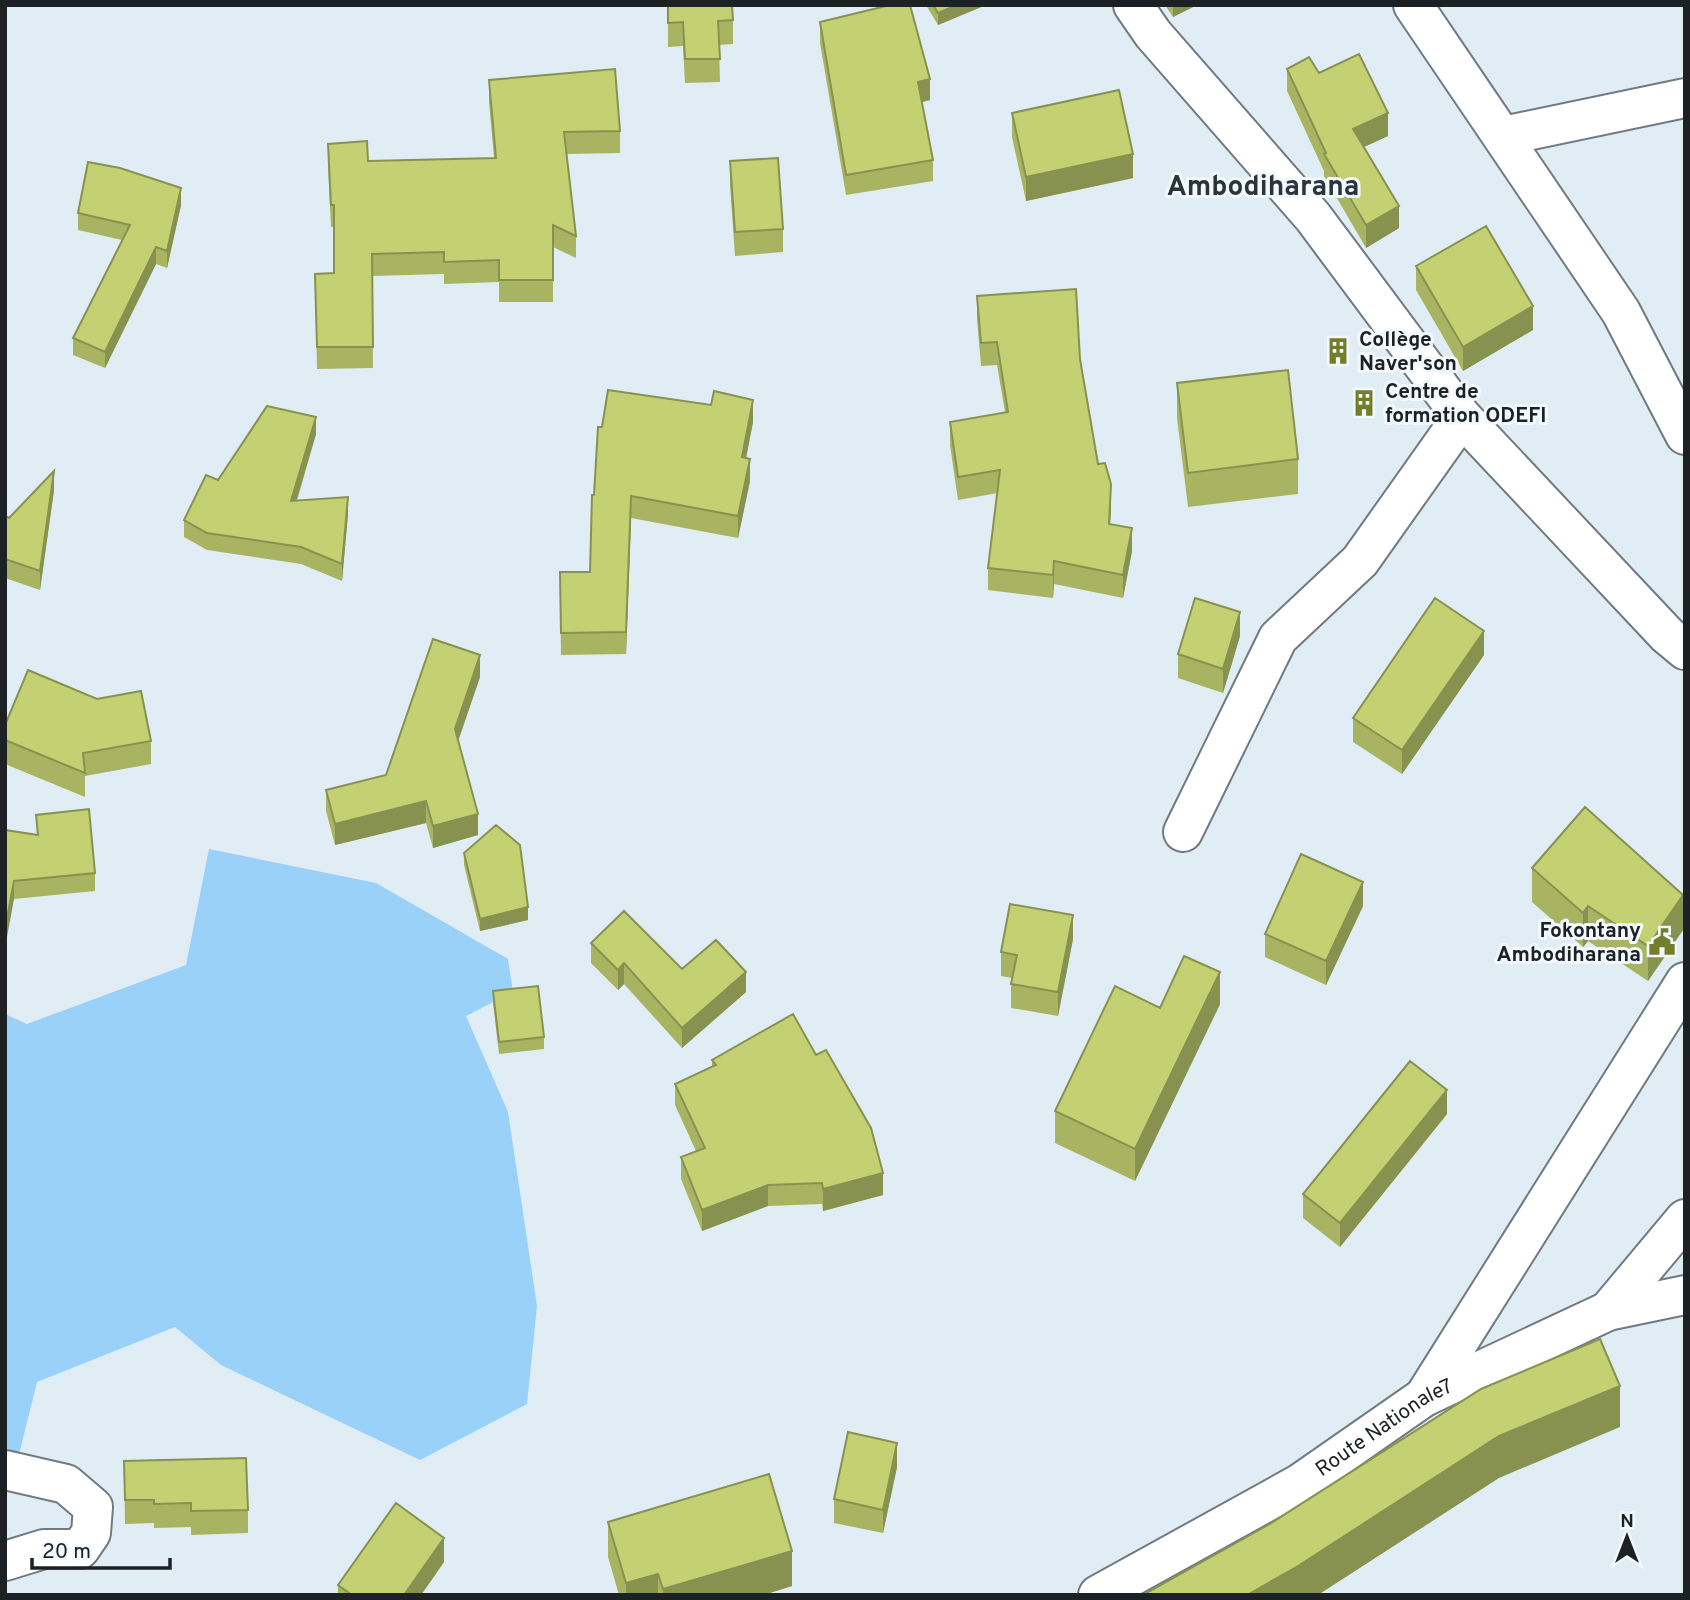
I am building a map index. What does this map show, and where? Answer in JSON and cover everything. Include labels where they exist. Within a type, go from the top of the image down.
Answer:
[{"type":"street","points":[[1133,5],[1153,34],[1312,217],[1462,417],[1685,650]]},
{"type":"street","points":[[1413,5],[1621,312],[1685,435]]},
{"type":"street","points":[[1503,136],[1685,98]]},
{"type":"street","points":[[1183,832],[1278,638],[1360,561],[1462,417]]},
{"type":"street","points":[[1424,1397],[1685,982]]},
{"type":"street","points":[[1608,1311],[1685,1219]]},
{"type":"street","name":"Route Nationale7","points":[[1098,1595],[1299,1484],[1424,1397],[1608,1311],[1685,1295]]},
{"type":"street","points":[[5,1470],[66,1484],[93,1507],[91,1533],[80,1549],[44,1549],[5,1561]]},
{"type":"shaded area","points":[[209,849],[376,883],[508,959],[513,992],[466,1016],[508,1112],[537,1306],[527,1404],[420,1460],[221,1365],[175,1327],[37,1382],[19,1454],[5,1454],[5,1014],[27,1024],[186,965]]},
{"type":"building","points":[[668,5],[732,5],[733,20],[718,21],[720,59],[685,59],[683,22],[668,23]]},
{"type":"building","points":[[890,5],[910,5],[930,79],[918,82],[933,160],[846,175],[820,22]]},
{"type":"building","points":[[933,5],[957,5],[938,13]]},
{"type":"building","points":[[1359,54],[1388,113],[1353,129],[1399,206],[1366,225],[1324,154],[1326,153],[1287,69],[1309,57],[1319,73]]},
{"type":"building","points":[[615,69],[620,131],[564,132],[576,236],[553,225],[553,280],[499,280],[499,260],[444,262],[444,252],[372,254],[373,347],[317,347],[315,274],[334,273],[334,205],[331,205],[328,144],[367,141],[368,161],[496,158],[489,80]]},
{"type":"building","points":[[1119,90],[1133,154],[1026,177],[1012,113]]},
{"type":"building","points":[[778,158],[783,229],[735,232],[730,161]]},
{"type":"building","points":[[88,162],[120,168],[181,188],[167,251],[156,247],[105,352],[73,338],[130,225],[78,213]]},
{"type":"building","points":[[1486,226],[1533,306],[1463,347],[1416,266]]},
{"type":"building","points":[[1076,289],[1080,359],[1098,464],[1105,463],[1111,484],[1109,524],[1132,528],[1123,575],[1054,561],[1053,575],[988,568],[1000,470],[958,477],[950,422],[1008,412],[997,342],[981,343],[977,296]]},
{"type":"building","points":[[1288,370],[1298,459],[1188,473],[1177,383]]},
{"type":"building","points":[[608,390],[711,405],[714,391],[753,400],[742,457],[750,459],[738,516],[631,496],[626,632],[561,633],[560,572],[590,572],[592,495],[598,427],[602,427]]},
{"type":"building","points":[[267,406],[316,417],[291,501],[348,497],[342,564],[301,547],[207,533],[184,520],[206,475],[218,480]]},
{"type":"building","points":[[54,471],[40,571],[5,559],[5,516],[9,518]]},
{"type":"building","points":[[1195,598],[1240,612],[1223,669],[1178,654]]},
{"type":"building","points":[[1435,598],[1484,631],[1402,750],[1353,718]]},
{"type":"building","points":[[433,639],[480,655],[455,729],[478,814],[433,826],[426,801],[335,824],[326,790],[386,775]]},
{"type":"building","points":[[28,670],[97,699],[141,691],[151,741],[83,753],[85,773],[5,740],[5,725]]},
{"type":"building","points":[[1585,807],[1683,895],[1648,946],[1588,906],[1583,913],[1532,868]]},
{"type":"building","points":[[89,809],[95,873],[14,881],[5,929],[5,830],[38,835],[36,815]]},
{"type":"building","points":[[496,825],[520,845],[528,907],[480,919],[464,853]]},
{"type":"building","points":[[1301,854],[1363,882],[1326,961],[1265,934]]},
{"type":"building","points":[[1010,904],[1073,915],[1058,992],[1011,984],[1017,955],[1001,952]]},
{"type":"building","points":[[624,911],[682,969],[716,940],[746,972],[682,1028],[624,963],[618,970],[591,943]]},
{"type":"building","points":[[1184,956],[1220,972],[1135,1149],[1055,1111],[1115,986],[1160,1008]]},
{"type":"building","points":[[538,986],[544,1037],[499,1042],[493,991]]},
{"type":"building","points":[[793,1014],[816,1055],[826,1050],[871,1128],[883,1173],[823,1189],[822,1183],[768,1185],[702,1210],[681,1157],[705,1148],[675,1084],[716,1065],[712,1060]]},
{"type":"building","points":[[1410,1061],[1447,1090],[1340,1223],[1303,1194]]},
{"type":"building","points":[[1600,1339],[1620,1386],[1499,1436],[1298,1566],[1247,1595],[1143,1595],[1268,1525],[1481,1389]]},
{"type":"building","points":[[848,1432],[897,1443],[883,1510],[834,1499]]},
{"type":"building","points":[[246,1458],[248,1510],[191,1511],[191,1503],[154,1504],[154,1500],[125,1500],[124,1461]]},
{"type":"building","points":[[769,1474],[792,1551],[663,1589],[658,1574],[626,1583],[608,1522]]},
{"type":"building","points":[[396,1503],[444,1538],[404,1595],[352,1595],[338,1585]]},
{"type":"place","name":"Collège Naver'son","points":[[1338,351]]},
{"type":"place","name":"Centre de formation ODEFI","points":[[1364,403]]},
{"type":"place","name":"Fokontany Ambodiharana","points":[[1662,942]]},
{"type":"district","name":"Ambodiharana","points":[[1263,185]]}]
